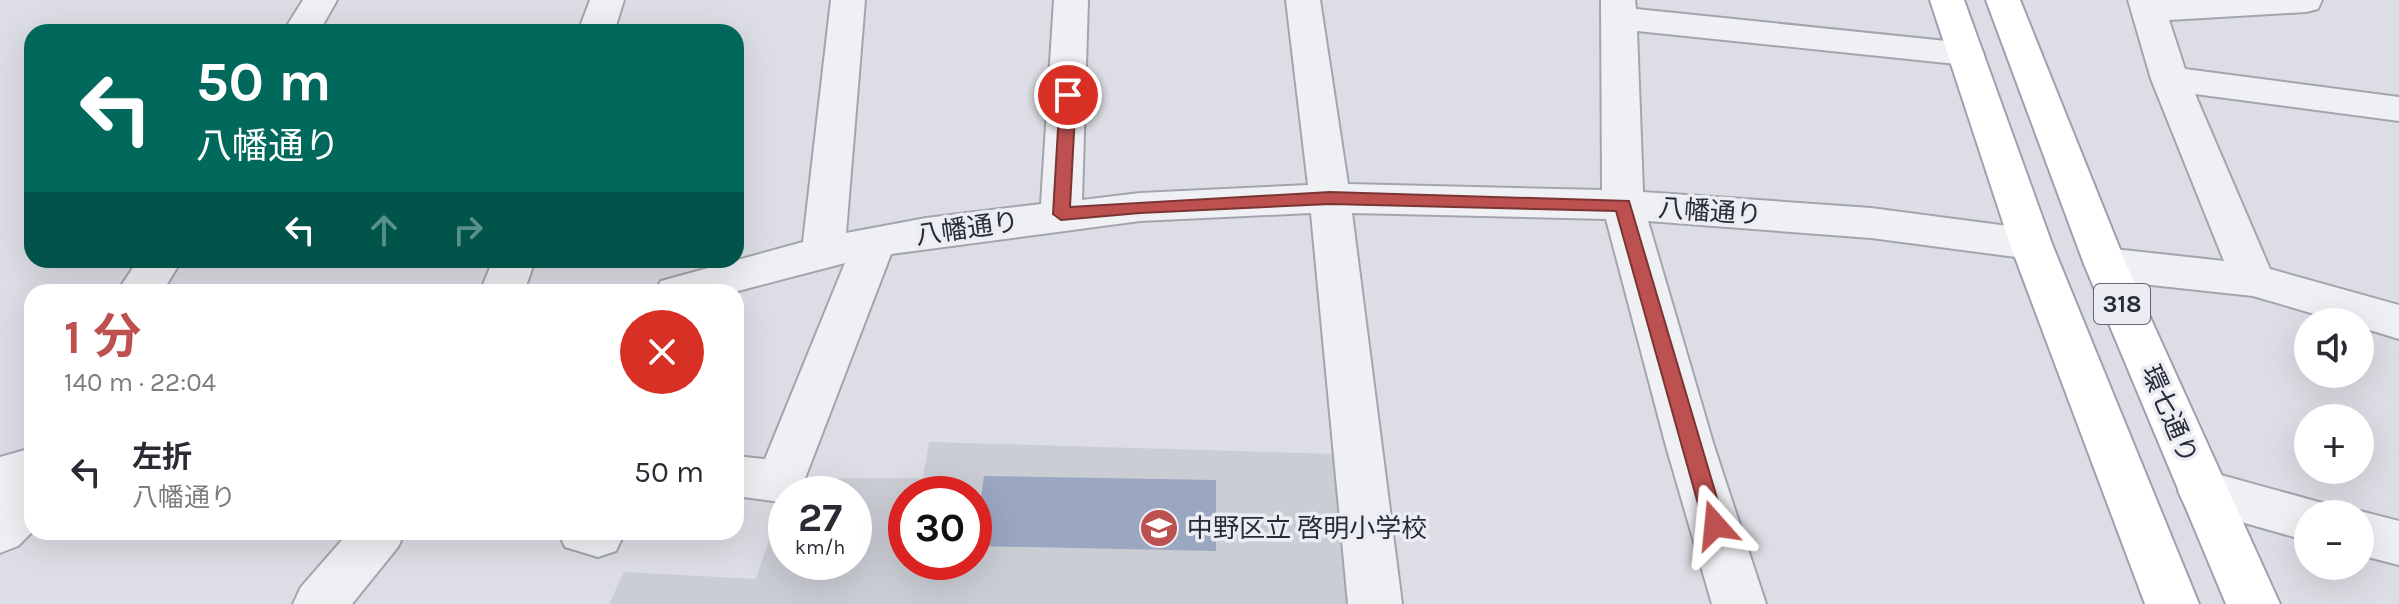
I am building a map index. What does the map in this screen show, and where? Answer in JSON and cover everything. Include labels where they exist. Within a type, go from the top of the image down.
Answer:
[{"type":"main road","name":"318","points":[[1947,0],[2031,244],[2172,604]]},
{"type":"main road","name":"環七通り","points":[[2003,0],[2105,264],[2253,604]]},
{"type":"street","points":[[306,24],[320,0]]},
{"type":"street","points":[[599,24],[607,0]]},
{"type":"street","points":[[823,252],[848,0]]},
{"type":"street","points":[[1061,214],[1071,0]]},
{"type":"street","points":[[1303,0],[1330,198],[1375,604]]},
{"type":"street","points":[[2253,280],[2170,79],[2147,6],[2306,2]]},
{"type":"street","points":[[1739,604],[1690,446],[1623,205],[1618,9],[1966,54]]},
{"type":"street","points":[[2170,79],[2399,109]]},
{"type":"street","name":"八幡通り","points":[[705,284],[823,252],[1061,214],[1330,198],[1623,205],[1871,223],[2031,244]]},
{"type":"street","points":[[744,477],[781,481],[875,242]]},
{"type":"street","points":[[2105,264],[2253,280],[2399,322]]},
{"type":"street","points":[[0,478],[24,470]]},
{"type":"street","points":[[2203,491],[2294,515]]},
{"type":"street","points":[[0,531],[24,507]]},
{"type":"street","points":[[2374,537],[2399,543]]},
{"type":"street","points":[[320,604],[373,540]]},
{"type":"shaded area","name":"中野区立 啓明小学校","points":[[929,442],[1337,454],[1351,604],[609,604],[624,572],[756,579],[768,543],[768,580],[872,580],[872,478],[888,478],[888,580],[992,580],[992,476],[923,476]]},
{"type":"water","points":[[992,476],[1216,480],[1216,551],[992,546]]},
{"type":"place","name":"中野区立 啓明小学校","points":[[1159,528]]},
{"type":"route","points":[[1068,95],[1061,214],[1330,198],[1623,205],[1715,525]]}]
